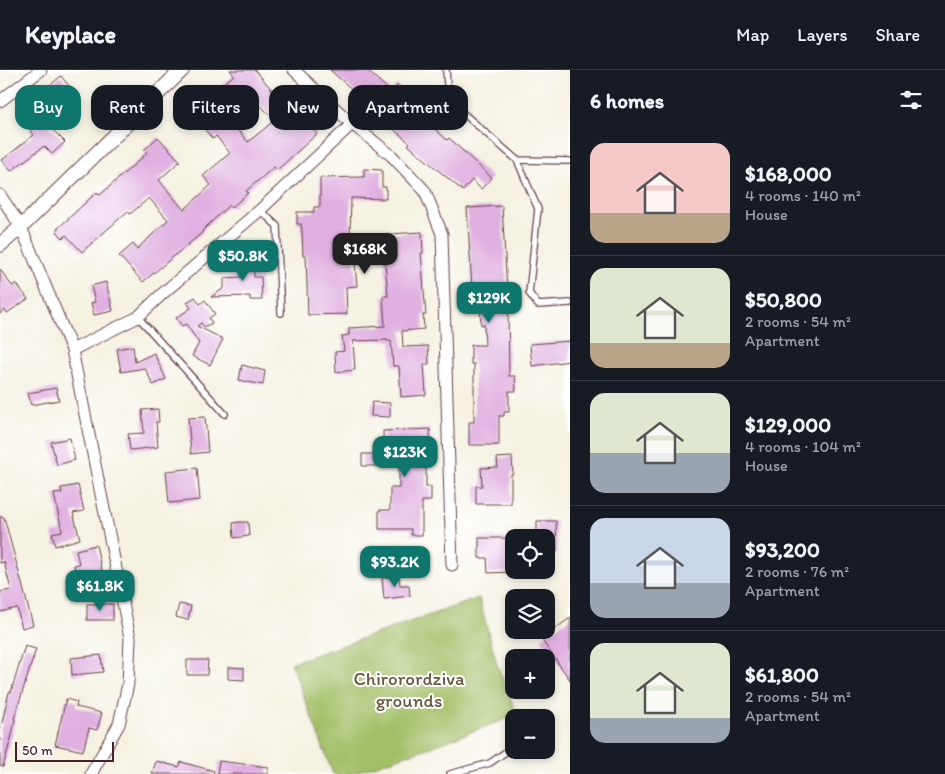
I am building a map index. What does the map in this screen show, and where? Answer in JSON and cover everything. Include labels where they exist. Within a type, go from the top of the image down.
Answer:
[{"type":"street","points":[[0,101],[41,70]]},
{"type":"street","points":[[0,244],[22,226],[182,70]]},
{"type":"street","points":[[294,70],[348,120]]},
{"type":"street","points":[[72,350],[138,316],[260,210],[348,128]]},
{"type":"street","points":[[360,130],[392,156],[425,191],[442,234],[452,565]]},
{"type":"street","points":[[0,196],[22,226],[72,350],[130,638],[128,684],[120,724],[91,774]]},
{"type":"lane","points":[[446,70],[448,100],[517,160],[538,209],[529,293],[538,304],[570,304]]},
{"type":"lane","points":[[517,160],[570,162]]},
{"type":"lane","points":[[260,210],[277,226],[281,313]]},
{"type":"lane","points":[[138,316],[225,414]]},
{"type":"lane","points":[[450,774],[490,763],[505,752]]},
{"type":"green space","name":"Chirorordziva grounds","points":[[479,598],[497,664],[505,684],[505,699],[511,699],[515,709],[505,709],[505,719],[428,748],[350,774],[333,774],[291,663]]},
{"type":"building","points":[[230,70],[255,70],[269,86],[269,114],[259,104],[259,85],[221,85],[234,75]]},
{"type":"building","points":[[330,70],[367,70],[383,85],[348,85]]},
{"type":"building","points":[[61,76],[68,85],[50,85]]},
{"type":"building","points":[[269,125],[269,130],[313,130],[317,134],[277,170],[274,167],[246,191],[248,193],[231,208],[229,205],[203,232],[143,282],[119,256],[133,244],[137,249],[168,220],[149,198],[130,214],[128,211],[82,252],[66,235],[63,238],[56,230],[97,192],[100,195],[147,153],[144,150],[158,137],[180,161],[159,180],[184,210],[211,185],[203,176],[230,153],[216,136],[213,139],[205,130],[237,130],[248,142]]},
{"type":"building","points":[[53,130],[65,142],[52,154],[44,146],[11,171],[2,160],[34,135],[30,131]]},
{"type":"building","points":[[394,130],[436,130],[447,140],[449,138],[492,178],[481,189],[472,180],[463,191],[408,145],[410,143]]},
{"type":"building","points":[[364,169],[382,170],[382,187],[386,187],[386,199],[351,198],[350,235],[422,232],[423,253],[421,253],[426,315],[423,315],[424,329],[402,331],[403,347],[428,346],[429,364],[424,364],[426,395],[401,397],[399,366],[393,366],[391,341],[353,341],[355,370],[336,372],[335,352],[344,351],[342,336],[349,335],[349,328],[385,326],[383,296],[388,296],[384,253],[354,253],[357,286],[346,287],[347,314],[308,315],[306,256],[303,256],[302,231],[301,224],[297,224],[297,212],[314,212],[314,207],[320,207],[320,178],[364,177]]},
{"type":"building","points":[[502,206],[508,307],[509,376],[515,376],[516,391],[509,391],[509,412],[504,412],[504,416],[499,416],[499,445],[469,445],[469,422],[474,422],[474,364],[471,364],[471,345],[485,345],[484,324],[481,325],[480,308],[472,308],[467,208]]},
{"type":"building","points":[[242,254],[253,254],[254,277],[261,277],[262,300],[250,300],[250,296],[211,297],[224,288],[224,278],[242,277]]},
{"type":"building","points":[[0,269],[12,286],[16,283],[28,299],[7,313],[5,310],[0,314]]},
{"type":"building","points":[[106,282],[113,311],[94,315],[91,303],[95,302],[91,286]]},
{"type":"building","points":[[195,297],[200,304],[205,300],[215,314],[209,318],[212,323],[204,327],[201,323],[197,326],[223,339],[210,365],[192,356],[199,343],[186,324],[182,326],[176,318],[191,308],[187,302]]},
{"type":"building","points":[[570,341],[570,361],[532,366],[530,344]]},
{"type":"building","points":[[133,346],[135,362],[154,353],[166,379],[153,385],[145,368],[121,372],[117,349]]},
{"type":"building","points":[[242,365],[265,371],[263,385],[239,380]]},
{"type":"building","points":[[56,388],[59,400],[31,405],[28,393]]},
{"type":"building","points":[[372,402],[390,403],[390,417],[371,416]]},
{"type":"building","points":[[158,409],[159,422],[156,422],[158,447],[130,450],[128,434],[144,433],[142,410]]},
{"type":"building","points":[[205,417],[208,452],[191,454],[188,418]]},
{"type":"building","points":[[430,429],[431,450],[426,450],[426,487],[431,487],[431,501],[422,501],[422,535],[411,535],[411,529],[379,529],[379,510],[390,510],[390,488],[399,488],[399,466],[362,466],[362,454],[384,454],[383,431]]},
{"type":"building","points":[[70,438],[75,460],[57,465],[51,442]]},
{"type":"building","points":[[512,457],[511,504],[476,504],[476,486],[482,486],[481,468],[498,467],[497,458]]},
{"type":"building","points":[[197,468],[200,500],[169,503],[166,471]]},
{"type":"building","points":[[78,485],[84,511],[73,513],[80,539],[55,546],[52,533],[62,531],[54,494],[62,493],[61,488]]},
{"type":"building","points":[[0,517],[4,517],[33,625],[22,628],[17,608],[0,612],[0,592],[11,590],[4,562],[0,563]]},
{"type":"building","points":[[537,521],[556,521],[557,552],[555,552],[555,529],[537,529]]},
{"type":"building","points":[[248,522],[249,536],[234,538],[233,523]]},
{"type":"building","points":[[479,538],[505,538],[505,572],[488,573],[487,558],[479,558]]},
{"type":"building","points":[[96,545],[103,576],[78,582],[74,565],[79,564],[76,550]]},
{"type":"building","points":[[399,576],[400,585],[409,585],[410,596],[384,599],[382,578]]},
{"type":"building","points":[[87,604],[113,604],[113,620],[87,620]]},
{"type":"building","points":[[179,604],[191,606],[188,620],[176,617]]},
{"type":"building","points":[[570,618],[570,680],[555,659],[555,649],[548,649],[541,639],[555,639],[555,629]]},
{"type":"building","points":[[25,646],[36,649],[14,719],[12,735],[3,767],[0,766],[0,731],[9,692],[11,692]]},
{"type":"building","points":[[101,655],[103,672],[72,675],[71,658]]},
{"type":"building","points":[[187,660],[208,660],[207,675],[187,675]]},
{"type":"building","points":[[228,667],[244,668],[244,680],[228,679]]},
{"type":"building","points":[[66,699],[77,702],[76,707],[102,713],[97,730],[89,728],[83,751],[55,745]]},
{"type":"building","points":[[156,761],[179,767],[181,762],[214,771],[213,774],[152,774]]},
{"type":"building","points":[[219,761],[268,767],[268,774],[217,774]]}]
